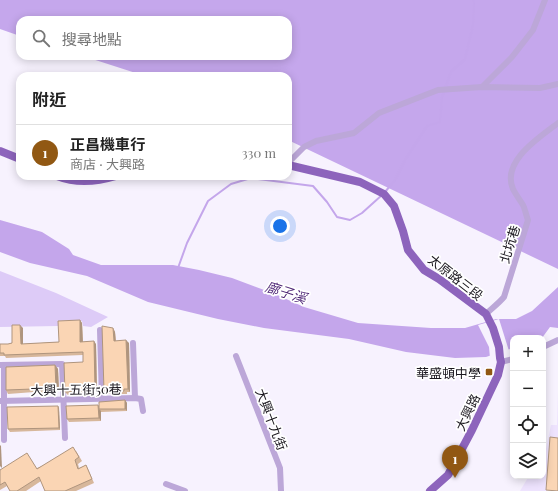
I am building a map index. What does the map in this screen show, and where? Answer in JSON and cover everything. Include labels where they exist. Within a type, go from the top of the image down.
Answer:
[{"type":"main road","points":[[0,150],[16,157]]},
{"type":"main road","points":[[0,157],[16,163]]},
{"type":"main road","name":"太原路三段","points":[[292,165],[360,182],[382,192],[394,206],[408,250],[424,270],[439,279],[486,316]]},
{"type":"main road","points":[[68,180],[93,182],[101,180]]},
{"type":"main road","points":[[486,316],[496,335],[500,360]]},
{"type":"main road","name":"大興路","points":[[430,491],[448,475],[472,430],[498,375],[500,360]]},
{"type":"street","points":[[482,87],[512,57],[533,30],[544,0]]},
{"type":"street","points":[[292,160],[304,147],[316,141],[354,133],[379,114],[438,90],[482,87],[540,88],[558,84]]},
{"type":"street","name":"北坑巷","points":[[486,316],[491,308],[498,304],[504,297],[528,220],[524,207],[513,188],[511,180],[512,172],[520,155],[558,123]]},
{"type":"street","points":[[100,330],[102,400]]},
{"type":"street","points":[[546,346],[558,340]]},
{"type":"street","points":[[133,343],[134,398]]},
{"type":"street","name":"大興十九街","points":[[236,356],[280,468],[282,491]]},
{"type":"street","points":[[500,360],[510,359]]},
{"type":"street","points":[[4,440],[2,365],[62,364],[65,438]]},
{"type":"street","name":"大興十五街50巷","points":[[2,401],[102,400],[134,398],[141,399],[143,411]]},
{"type":"street","points":[[166,484],[185,491]]},
{"type":"shaded area","points":[[0,0],[558,0],[558,269],[292,142],[292,72],[133,72],[95,60],[292,60],[292,16],[16,16],[16,35],[0,29]]},
{"type":"shaded area","points":[[0,220],[42,232],[69,249],[73,255],[101,265],[173,265],[232,278],[275,294],[304,307],[358,323],[431,328],[465,328],[496,319],[516,319],[532,311],[558,287],[558,328],[550,327],[544,335],[510,335],[510,349],[486,357],[455,358],[406,352],[349,339],[264,328],[218,319],[148,302],[87,276],[30,263],[0,252]]},
{"type":"shaded area","points":[[0,271],[56,293],[108,317],[91,327],[83,326],[82,321],[60,324],[58,326],[0,327]]},
{"type":"shaded area","points":[[558,392],[558,491],[520,491],[527,479],[546,479],[546,449],[551,425],[557,425]]},
{"type":"pier","points":[[499,319],[509,351],[490,358],[489,347],[478,325]]},
{"type":"building","points":[[80,320],[80,342],[94,341],[95,390],[65,392],[64,363],[83,362],[83,352],[4,355],[4,353],[0,353],[0,344],[12,343],[12,325],[20,325],[21,344],[59,342],[58,321]]},
{"type":"building","points":[[102,326],[113,328],[114,341],[126,340],[128,389],[124,389],[124,391],[104,391]]},
{"type":"building","points":[[55,365],[56,388],[33,391],[33,389],[6,390],[6,367]]},
{"type":"building","points":[[125,400],[125,409],[99,409],[99,402]]},
{"type":"building","points":[[98,405],[99,418],[67,419],[66,406]]},
{"type":"building","points":[[58,406],[59,428],[8,429],[7,407]]},
{"type":"building","points":[[550,437],[558,438],[558,491],[546,490]]},
{"type":"building","points":[[73,447],[79,457],[75,460],[78,469],[86,465],[92,479],[65,491],[45,491],[39,477],[17,491],[10,491],[5,482],[0,485],[0,470],[27,453],[37,469]]},
{"type":"waterway","points":[[385,192],[395,180],[405,160],[427,126],[440,122],[442,97],[451,72],[465,59],[473,25],[473,0]]},
{"type":"waterway","points":[[178,268],[187,243],[208,201],[231,184],[244,180]]},
{"type":"waterway","points":[[266,180],[313,186],[327,202],[337,217],[350,220],[362,213],[382,195]]},
{"type":"place","name":"華盛頓中學","points":[[489,372]]},
{"type":"place","name":"正昌機車行","points":[[455,478]]},
{"type":"water label","name":"廍子溪","points":[[286,292]]}]
